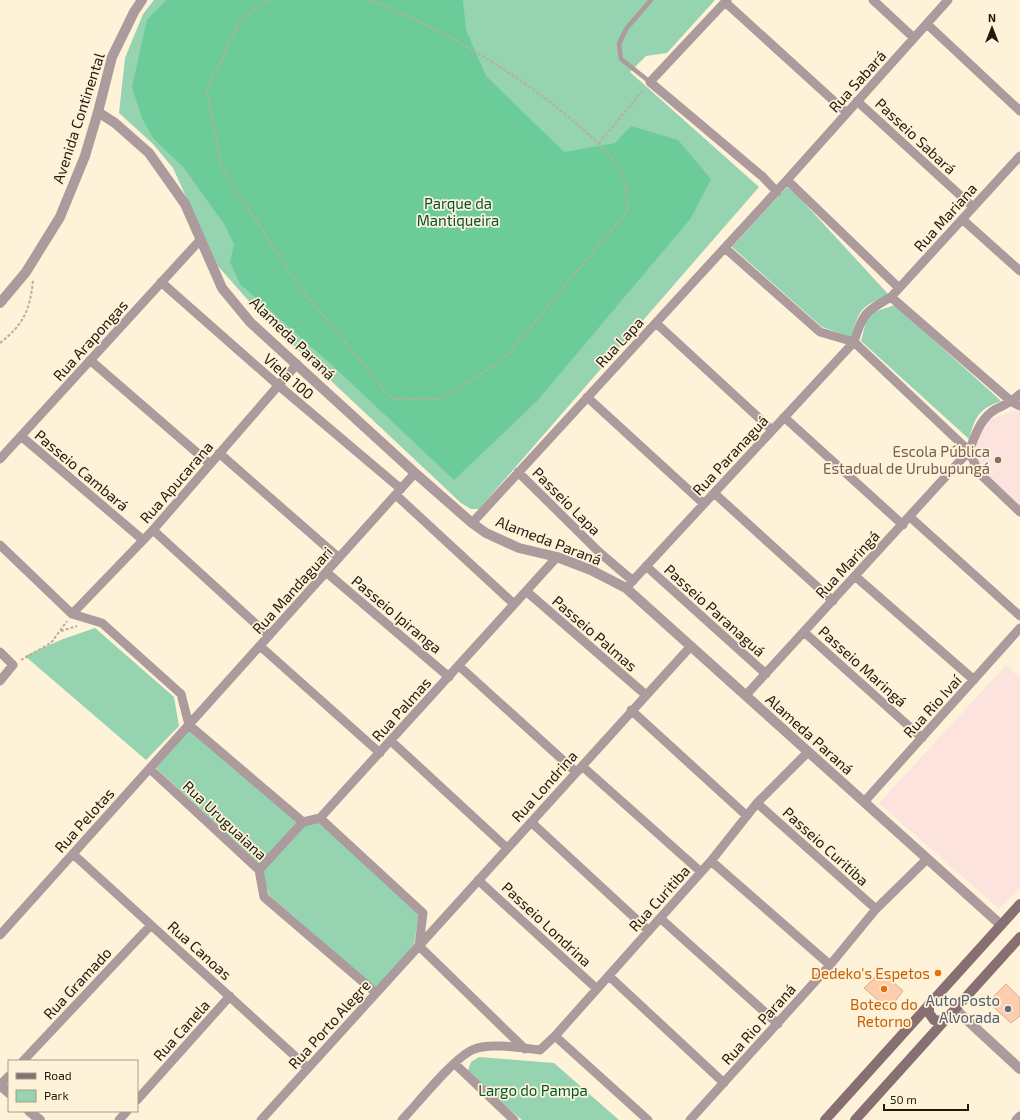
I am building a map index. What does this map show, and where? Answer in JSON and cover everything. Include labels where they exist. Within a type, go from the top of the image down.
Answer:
[{"type":"main road","points":[[825,1120],[1020,904]]},
{"type":"main road","points":[[855,1120],[1020,938]]},
{"type":"main road","points":[[929,1004],[929,1013],[934,1020],[944,1021]]},
{"type":"street","name":"Avenida Continental","points":[[0,303],[26,272],[60,217],[85,156],[112,57],[134,12],[142,0]]},
{"type":"street","points":[[873,0],[914,38]]},
{"type":"street","name":"Rua Sabará","points":[[787,180],[948,0]]},
{"type":"street","points":[[777,192],[763,177],[650,82],[726,1],[847,113]]},
{"type":"street","points":[[927,24],[1020,111]]},
{"type":"street","name":"Passeio Sabará","points":[[857,101],[973,207]]},
{"type":"street","name":"Alameda Paraná","points":[[98,112],[115,123],[149,153],[185,204],[222,288],[250,322],[415,473],[472,523],[486,533],[519,548],[557,557],[630,585],[691,646],[1001,925]]},
{"type":"street","name":"Rua Mariana","points":[[854,342],[865,313],[891,297],[1020,156]]},
{"type":"street","points":[[787,180],[899,288]]},
{"type":"street","name":"Rua Lapa","points":[[472,523],[787,180]]},
{"type":"street","points":[[962,219],[1020,271]]},
{"type":"street","name":"Rua Arapongas","points":[[0,459],[200,239]]},
{"type":"street","points":[[725,248],[820,332],[854,342],[969,451],[979,473],[1020,512]]},
{"type":"street","name":"Viela 100","points":[[161,282],[398,492]]},
{"type":"street","points":[[891,297],[1016,404]]},
{"type":"street","points":[[656,323],[772,430]]},
{"type":"street","name":"Rua Paranaguá","points":[[630,585],[854,342]]},
{"type":"street","points":[[90,360],[210,464]]},
{"type":"street","name":"Rua Apucarana","points":[[72,614],[153,530],[297,364]]},
{"type":"street","name":"Rua Maringá","points":[[746,695],[903,525],[969,451],[983,420],[996,410],[1016,404],[1020,394]]},
{"type":"street","points":[[588,397],[704,504]]},
{"type":"street","points":[[784,417],[903,525]]},
{"type":"street","name":"Passeio Cambará","points":[[21,436],[143,540]]},
{"type":"street","points":[[219,453],[339,558]]},
{"type":"street","name":"Passeio Lapa","points":[[518,472],[599,552],[630,585]]},
{"type":"street","name":"Rua Mandaguari","points":[[189,725],[415,473]]},
{"type":"street","points":[[398,492],[514,604]]},
{"type":"street","points":[[714,493],[833,600]]},
{"type":"street","points":[[910,517],[1020,616]]},
{"type":"street","points":[[153,530],[269,636]]},
{"type":"street","points":[[0,545],[72,614],[102,623],[181,694],[189,725],[303,822]]},
{"type":"street","name":"Rua Palmas","points":[[320,818],[557,557]]},
{"type":"street","name":"Passeio Paranaguá","points":[[646,566],[766,674]]},
{"type":"street","name":"Passeio Ipiranga","points":[[326,572],[449,677]]},
{"type":"street","points":[[855,576],[974,680]]},
{"type":"street","name":"Passeio Palmas","points":[[526,591],[646,695]]},
{"type":"street","name":"Rua Rio Ivaí","points":[[864,802],[1020,628]]},
{"type":"street","name":"Passeio Maringá","points":[[804,632],[922,738]]},
{"type":"street","points":[[260,646],[380,753]]},
{"type":"street","name":"Rua Londrina","points":[[419,946],[631,710],[691,646]]},
{"type":"street","points":[[0,652],[14,665],[0,681]]},
{"type":"street","points":[[459,666],[701,872]]},
{"type":"street","points":[[631,710],[746,816]]},
{"type":"street","name":"Rua Pelotas","points":[[0,935],[189,725]]},
{"type":"street","points":[[391,741],[507,848]]},
{"type":"street","name":"Rua Curitiba","points":[[402,1120],[455,1064],[473,1049],[491,1047],[540,1050],[556,1036],[711,861],[757,803],[808,752]]},
{"type":"street","name":"Rua Uruguaiana","points":[[150,769],[259,870],[264,897],[376,993]]},
{"type":"street","name":"Passeio Curitiba","points":[[757,803],[876,909]]},
{"type":"street","points":[[259,870],[303,822],[320,818],[423,913],[419,946],[525,1049]]},
{"type":"street","points":[[531,822],[649,931]]},
{"type":"street","name":"Rua Canoas","points":[[73,854],[308,1068]]},
{"type":"street","name":"Rua Rio Paraná","points":[[690,1120],[778,1024],[830,965],[876,909],[927,859]]},
{"type":"street","points":[[711,861],[830,965]]},
{"type":"street","name":"Passeio Londrina","points":[[478,880],[597,989]]},
{"type":"street","points":[[660,918],[778,1024]]},
{"type":"street","name":"Rua Gramado","points":[[24,1060],[151,925]]},
{"type":"street","name":"Rua Porto Alegre","points":[[261,1120],[419,946]]},
{"type":"street","points":[[609,976],[724,1083]]},
{"type":"street","name":"Rua Canela","points":[[138,1099],[230,996]]},
{"type":"street","points":[[955,1009],[1020,1069]]},
{"type":"street","points":[[556,1036],[648,1120]]},
{"type":"street","points":[[455,1064],[514,1120]]},
{"type":"street","points":[[8,1077],[0,1085],[8,1092]]},
{"type":"street","points":[[30,1112],[40,1120]]},
{"type":"street","points":[[119,1120],[126,1112]]},
{"type":"street","points":[[1016,1120],[1020,1116]]},
{"type":"lane","points":[[650,82],[621,60],[619,44],[626,29],[651,0]]},
{"type":"path","points":[[269,0],[241,19],[207,89],[221,167],[299,286],[392,399],[440,399],[502,361],[628,210],[623,175],[599,143],[547,98],[480,56],[410,16],[370,0]]},
{"type":"path","points":[[599,143],[650,82]]},
{"type":"path","points":[[0,343],[14,332],[25,318],[32,297],[34,276]]},
{"type":"path","points":[[14,665],[25,656],[51,643],[72,614]]},
{"type":"shaded area","name":"Escola Pública Estadual de Urubupungá","points":[[1016,410],[1020,412],[1020,508],[981,473],[973,448],[988,420]]},
{"type":"shaded area","points":[[1006,665],[1020,678],[1020,887],[999,909],[879,803]]},
{"type":"green space","name":"Parque da Mantiqueira","points":[[154,0],[715,0],[667,53],[646,56],[630,72],[759,187],[479,509],[471,509],[461,503],[262,316],[217,265],[173,168],[153,144],[119,113],[125,58],[143,14]]},
{"type":"green space","name":"Parque da Mantiqueira","points":[[166,0],[463,0],[466,30],[486,76],[564,152],[615,143],[631,126],[678,140],[711,179],[691,218],[537,401],[454,480],[333,366],[240,284],[230,262],[234,244],[224,224],[184,168],[153,138],[142,118],[132,87],[147,20]]},
{"type":"green space","points":[[787,187],[796,194],[889,295],[872,303],[862,310],[859,314],[851,337],[822,327],[732,247]]},
{"type":"green space","points":[[895,305],[1001,401],[987,407],[979,414],[969,439],[861,341],[868,314]]},
{"type":"green space","points":[[95,628],[174,697],[179,726],[146,760],[25,656],[63,639]]},
{"type":"green space","points":[[189,729],[298,823],[259,865],[156,768]]},
{"type":"green space","points":[[319,822],[419,913],[414,945],[376,988],[269,895],[262,872],[304,825]]},
{"type":"green space","name":"Largo do Pampa","points":[[479,1057],[554,1063],[619,1120],[522,1120],[467,1073],[471,1062]]},
{"type":"building","name":"Boteco do Retorno","points":[[882,971],[903,991],[887,1008],[864,988]]},
{"type":"building","name":"Auto Posto Alvorada","points":[[1006,984],[1020,998],[1020,1016],[1011,1023],[988,1002]]},
{"type":"place","name":"Escola Pública Estadual de Urubupungá","points":[[998,460]]},
{"type":"place","name":"Dedeko's Espetos","points":[[938,973]]},
{"type":"place","name":"Boteco do Retorno","points":[[884,989]]},
{"type":"place","name":"Auto Posto Alvorada","points":[[1008,1009]]}]
